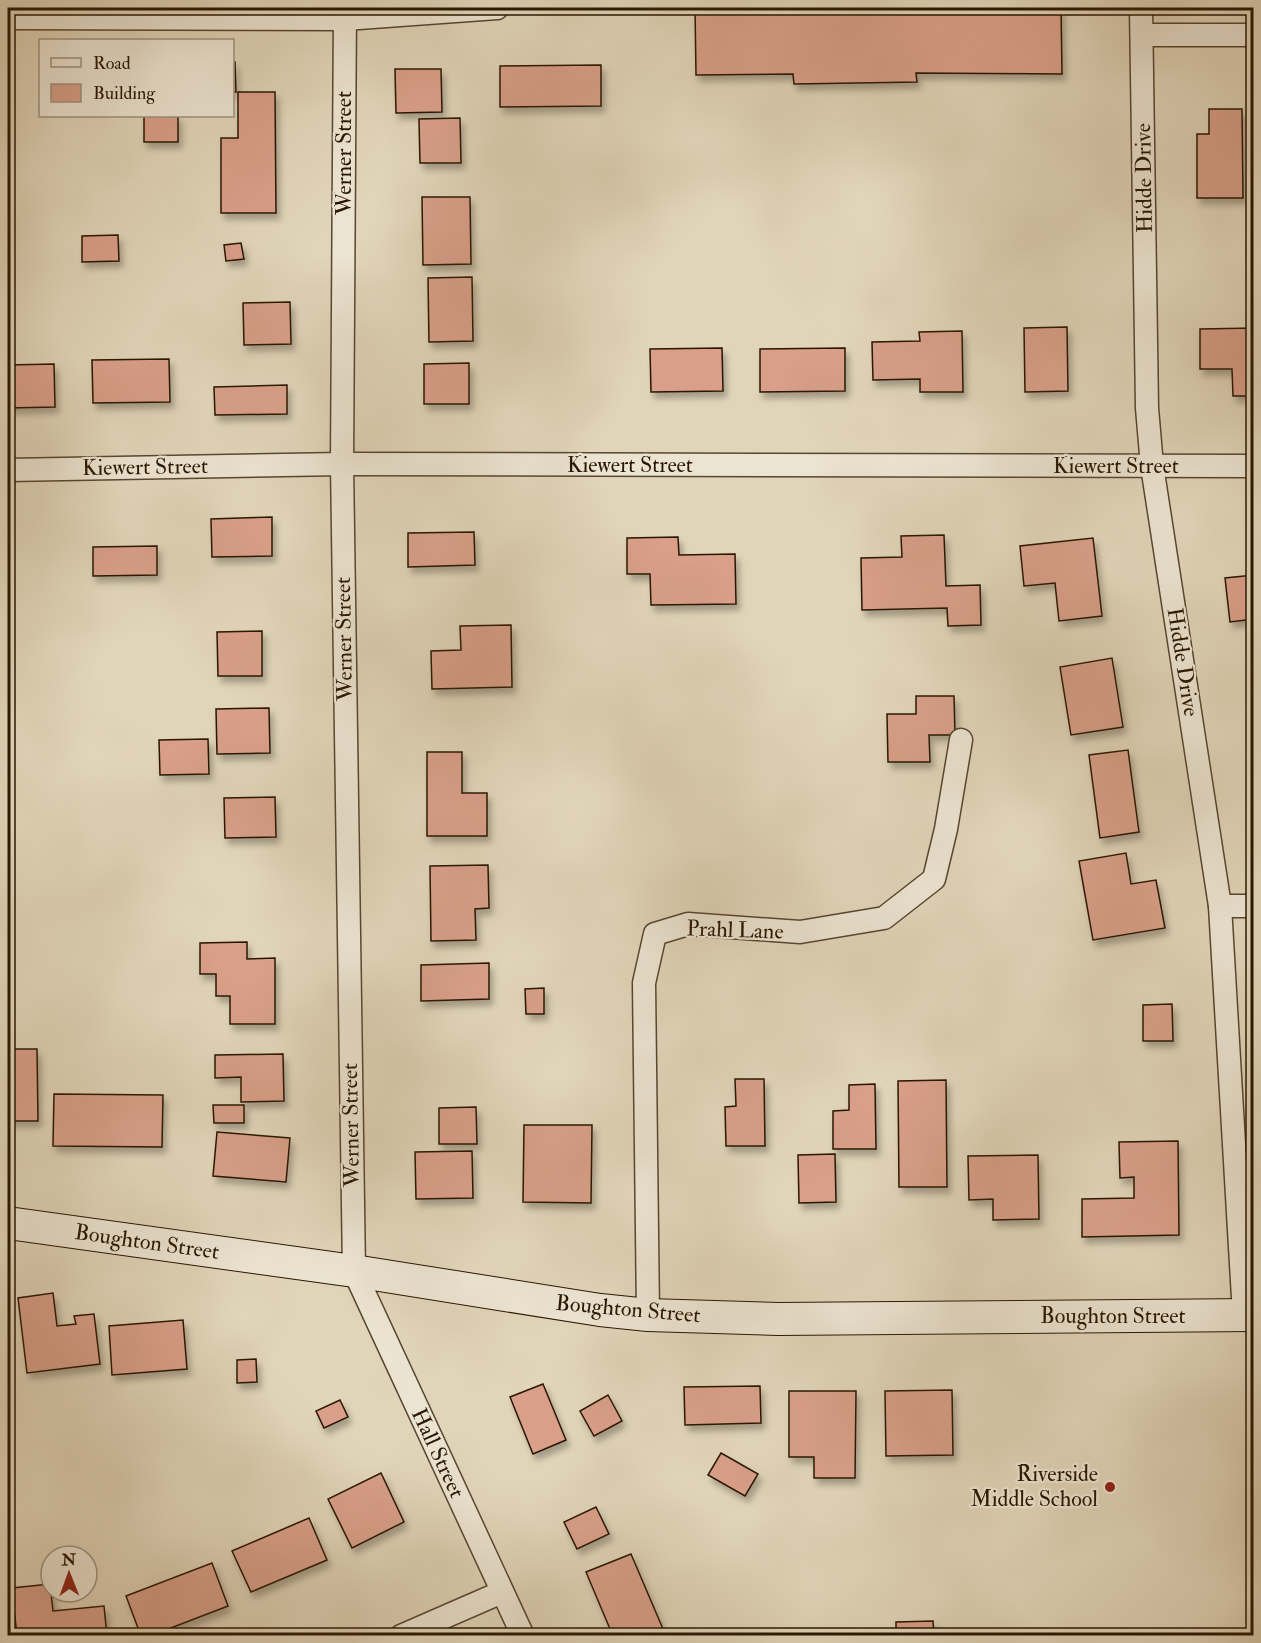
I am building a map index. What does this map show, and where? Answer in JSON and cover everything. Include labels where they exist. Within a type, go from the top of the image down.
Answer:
[{"type":"street","points":[[8,18],[345,13],[497,8]]},
{"type":"street","name":"Hidde Drive","points":[[1141,8],[1147,408],[1152,466],[1220,906],[1249,1315]]},
{"type":"street","name":"Werner Street","points":[[345,13],[342,464],[354,1271]]},
{"type":"street","points":[[1142,35],[1254,35]]},
{"type":"street","name":"Kiewert Street","points":[[8,470],[342,464],[1254,466]]},
{"type":"street","name":"Prahl Lane","points":[[648,1315],[644,982],[655,934],[688,924],[800,932],[884,918],[934,879],[946,829],[961,740]]},
{"type":"street","points":[[1220,906],[1254,906]]},
{"type":"street","name":"Boughton Street","points":[[8,1223],[354,1271],[600,1310],[648,1315],[778,1319],[1249,1315]]},
{"type":"street","name":"Hall Street","points":[[354,1271],[523,1635]]},
{"type":"street","points":[[401,1635],[502,1592]]},
{"type":"building","points":[[695,8],[1061,8],[1062,74],[916,73],[917,82],[794,84],[793,74],[696,75]]},
{"type":"building","points":[[234,62],[235,62],[236,92],[234,92]]},
{"type":"building","points":[[601,65],[601,106],[500,107],[500,66]]},
{"type":"building","points":[[395,69],[441,69],[442,112],[396,113]]},
{"type":"building","points":[[238,92],[275,92],[276,213],[221,213],[221,138],[238,138]]},
{"type":"building","points":[[1209,109],[1242,109],[1243,198],[1197,198],[1197,134],[1209,134]]},
{"type":"building","points":[[144,117],[178,117],[178,142],[144,142]]},
{"type":"building","points":[[460,118],[461,163],[420,163],[419,119]]},
{"type":"building","points":[[422,197],[470,197],[471,264],[423,265]]},
{"type":"building","points":[[118,235],[119,261],[82,262],[82,236]]},
{"type":"building","points":[[241,243],[244,259],[226,261],[224,245]]},
{"type":"building","points":[[472,277],[473,341],[429,342],[428,278]]},
{"type":"building","points":[[290,302],[291,344],[244,345],[243,303]]},
{"type":"building","points":[[1067,327],[1068,391],[1025,392],[1024,328]]},
{"type":"building","points":[[1254,328],[1254,396],[1233,396],[1232,369],[1200,369],[1200,329]]},
{"type":"building","points":[[962,331],[963,392],[920,392],[920,379],[873,380],[872,342],[920,341],[919,332]]},
{"type":"building","points":[[722,348],[723,391],[651,392],[650,349]]},
{"type":"building","points":[[845,348],[845,391],[760,392],[760,349]]},
{"type":"building","points":[[169,359],[170,402],[93,403],[92,360]]},
{"type":"building","points":[[469,363],[469,404],[424,404],[424,364]]},
{"type":"building","points":[[54,364],[55,407],[8,408],[8,365]]},
{"type":"building","points":[[287,385],[287,414],[215,415],[214,387]]},
{"type":"building","points":[[272,517],[272,556],[212,557],[211,519]]},
{"type":"building","points":[[474,532],[475,565],[408,567],[408,533]]},
{"type":"building","points":[[944,535],[946,586],[980,585],[981,625],[948,626],[947,608],[862,610],[861,558],[902,557],[901,536]]},
{"type":"building","points":[[678,537],[679,555],[735,554],[736,604],[651,605],[650,574],[627,574],[627,538]]},
{"type":"building","points":[[1093,538],[1102,616],[1059,621],[1055,583],[1024,586],[1020,546]]},
{"type":"building","points":[[157,546],[157,575],[93,576],[93,547]]},
{"type":"building","points":[[1254,575],[1254,619],[1230,622],[1225,578]]},
{"type":"building","points":[[511,625],[512,687],[432,689],[431,651],[461,650],[460,626]]},
{"type":"building","points":[[262,631],[262,676],[218,676],[217,632]]},
{"type":"building","points":[[1112,658],[1123,727],[1071,735],[1060,667]]},
{"type":"building","points":[[916,696],[954,696],[955,735],[929,735],[930,762],[888,762],[887,714],[916,714]]},
{"type":"building","points":[[269,708],[270,753],[217,754],[216,709]]},
{"type":"building","points":[[208,739],[209,774],[160,775],[159,740]]},
{"type":"building","points":[[1128,750],[1139,832],[1100,838],[1089,755]]},
{"type":"building","points":[[427,752],[462,752],[462,793],[487,793],[487,836],[427,836]]},
{"type":"building","points":[[275,797],[276,837],[225,838],[224,798]]},
{"type":"building","points":[[1126,853],[1131,884],[1156,880],[1165,928],[1093,940],[1079,861]]},
{"type":"building","points":[[488,865],[489,908],[475,909],[476,940],[431,941],[430,866]]},
{"type":"building","points":[[247,942],[247,959],[275,958],[275,1024],[230,1024],[230,996],[216,996],[216,974],[200,974],[200,943]]},
{"type":"building","points":[[489,963],[489,999],[421,1001],[421,965]]},
{"type":"building","points":[[544,988],[544,1014],[526,1014],[525,989]]},
{"type":"building","points":[[1172,1004],[1173,1041],[1143,1041],[1143,1005]]},
{"type":"building","points":[[8,1049],[37,1049],[38,1121],[8,1121]]},
{"type":"building","points":[[283,1054],[284,1101],[241,1102],[241,1077],[215,1078],[215,1055]]},
{"type":"building","points":[[735,1079],[764,1079],[765,1146],[726,1146],[725,1107],[736,1106]]},
{"type":"building","points":[[946,1080],[947,1187],[899,1187],[898,1081]]},
{"type":"building","points":[[875,1084],[876,1149],[833,1149],[833,1111],[849,1110],[849,1085]]},
{"type":"building","points":[[54,1094],[163,1095],[162,1147],[53,1146]]},
{"type":"building","points":[[213,1105],[244,1105],[244,1123],[214,1123]]},
{"type":"building","points":[[476,1107],[477,1144],[439,1144],[439,1108]]},
{"type":"building","points":[[524,1125],[592,1125],[591,1203],[523,1202]]},
{"type":"building","points":[[217,1132],[290,1138],[286,1182],[213,1176]]},
{"type":"building","points":[[1178,1141],[1179,1235],[1082,1237],[1082,1199],[1134,1198],[1134,1177],[1120,1178],[1119,1142]]},
{"type":"building","points":[[472,1151],[473,1198],[416,1199],[415,1152]]},
{"type":"building","points":[[835,1154],[836,1202],[799,1203],[798,1155]]},
{"type":"building","points":[[1038,1155],[1039,1219],[993,1220],[993,1199],[969,1200],[968,1156]]},
{"type":"building","points":[[53,1293],[57,1326],[76,1324],[74,1316],[94,1314],[100,1364],[27,1373],[18,1298]]},
{"type":"building","points":[[183,1320],[187,1369],[112,1375],[109,1326]]},
{"type":"building","points":[[256,1359],[257,1382],[237,1383],[237,1360]]},
{"type":"building","points":[[543,1384],[566,1440],[533,1454],[510,1397]]},
{"type":"building","points":[[760,1386],[761,1423],[685,1425],[684,1387]]},
{"type":"building","points":[[952,1390],[953,1455],[886,1456],[885,1391]]},
{"type":"building","points":[[789,1391],[856,1391],[855,1478],[814,1478],[814,1457],[789,1457]]},
{"type":"building","points":[[608,1395],[622,1421],[594,1436],[580,1411]]},
{"type":"building","points":[[340,1400],[348,1417],[324,1428],[316,1411]]},
{"type":"building","points":[[721,1453],[758,1474],[745,1496],[708,1475]]},
{"type":"building","points":[[381,1473],[404,1522],[352,1548],[328,1499]]},
{"type":"building","points":[[596,1507],[609,1534],[577,1549],[564,1522]]},
{"type":"building","points":[[309,1518],[327,1560],[251,1592],[232,1551]]},
{"type":"building","points":[[631,1554],[666,1636],[613,1636],[586,1572]]},
{"type":"building","points":[[212,1563],[228,1606],[150,1636],[141,1636],[126,1596]]},
{"type":"building","points":[[39,1585],[39,1604],[52,1604],[53,1611],[104,1606],[107,1636],[17,1636],[12,1588]]},
{"type":"building","points":[[933,1621],[934,1636],[896,1636],[896,1622]]},
{"type":"place","name":"Riverside Middle School","points":[[1110,1487]]}]
